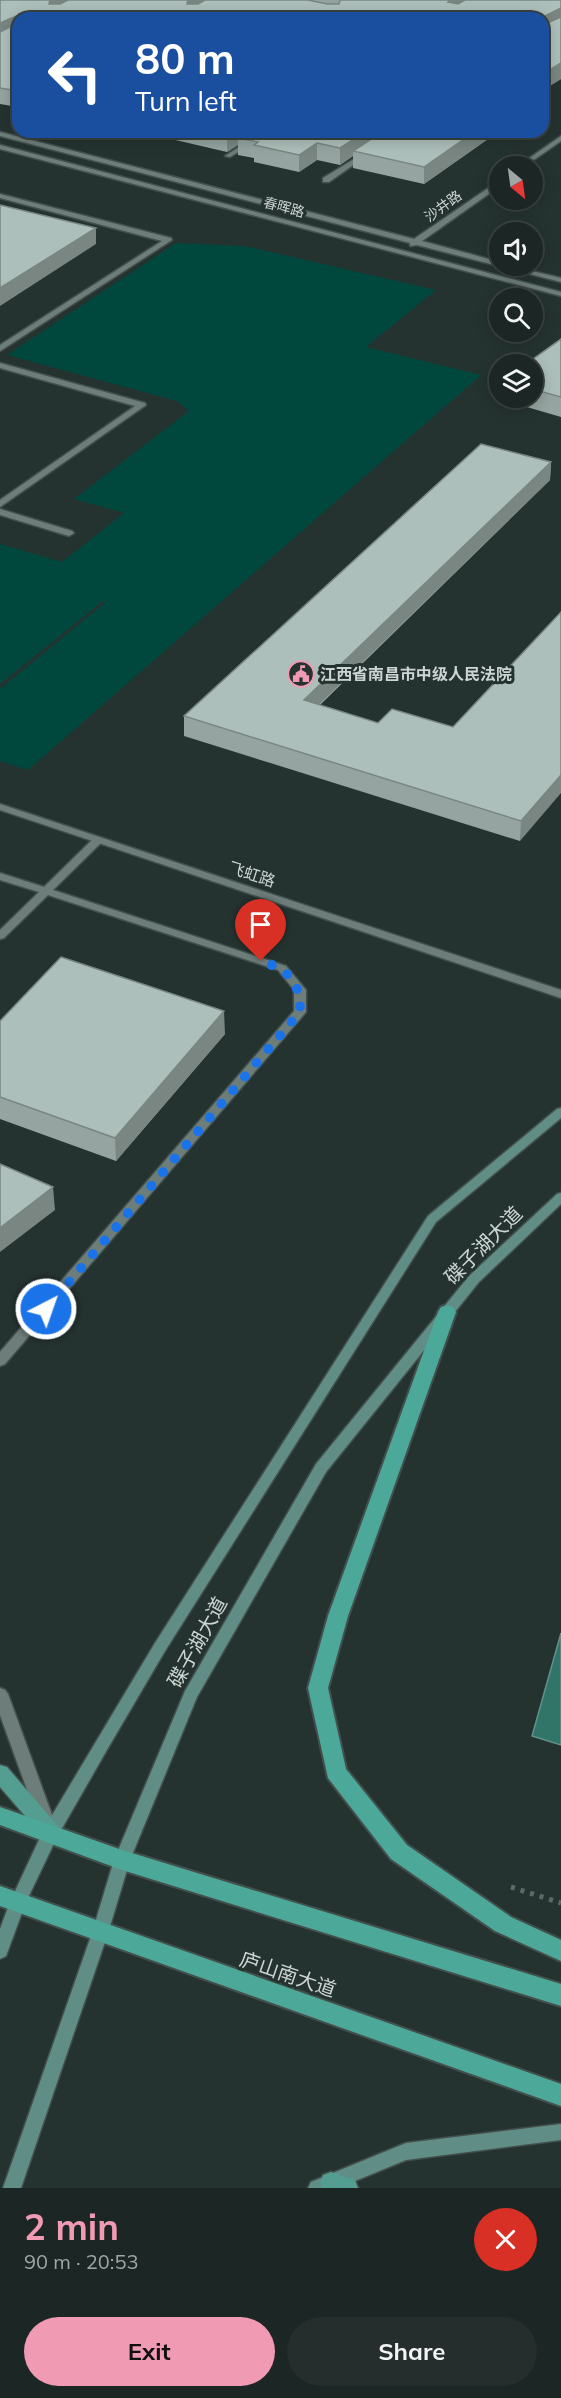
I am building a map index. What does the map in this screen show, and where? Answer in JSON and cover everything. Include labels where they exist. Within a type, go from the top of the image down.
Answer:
[{"type":"highway","points":[[447,1312],[338,1616],[318,1688],[336,1772],[399,1852],[504,1924],[561,1951]]},
{"type":"highway","points":[[0,1816],[51,1832],[122,1860],[561,1995]]},
{"type":"highway","name":"庐山南大道","points":[[6,1902],[561,2096]]},
{"type":"main road","name":"碟子湖大道","points":[[0,1950],[6,1902],[51,1832],[160,1647],[432,1219],[561,1112]]},
{"type":"main road","name":"碟子湖大道","points":[[12,2188],[100,1933],[122,1860],[190,1695],[321,1468],[474,1279],[561,1197]]},
{"type":"main road","points":[[0,1773],[51,1832]]},
{"type":"main road","points":[[331,2186],[406,2152],[561,2132]]},
{"type":"street","name":"春晖路","points":[[15,138],[489,261]]},
{"type":"street","points":[[228,156],[257,138]]},
{"type":"street","points":[[535,156],[561,138]]},
{"type":"street","name":"春晖路","points":[[0,147],[561,294]]},
{"type":"street","points":[[326,180],[376,147]]},
{"type":"street","name":"沙井路","points":[[402,252],[489,190]]},
{"type":"street","points":[[0,196],[168,240],[0,349]]},
{"type":"street","points":[[543,276],[561,280]]},
{"type":"street","points":[[0,365],[142,405],[0,504]]},
{"type":"street","points":[[0,512],[69,533]]},
{"type":"street","name":"飞虹路","points":[[0,807],[561,994]]},
{"type":"street","points":[[0,936],[98,840]]},
{"type":"street","points":[[0,876],[282,968],[300,990],[300,1012],[0,1361]]},
{"type":"street","points":[[0,1694],[51,1832]]},
{"type":"shaded area","points":[[176,243],[245,246],[436,290],[366,347],[481,375],[28,770],[0,761],[0,689],[106,602],[103,601],[0,684],[0,544],[62,562],[124,513],[74,499],[189,411],[177,401],[7,355]]},
{"type":"shaded area","points":[[561,1633],[561,1745],[532,1736]]},
{"type":"building","points":[[0,0],[50,0],[49,4],[60,4],[68,0],[188,0],[187,4],[198,4],[205,0],[308,0],[339,4],[340,0],[451,0],[448,2],[458,4],[465,0],[561,0],[561,8],[549,14],[549,12],[12,12],[12,18],[0,23]]},
{"type":"building","points":[[561,17],[561,63],[549,70],[549,22]]},
{"type":"building","points":[[12,26],[12,90],[0,88],[0,32]]},
{"type":"building","points":[[238,138],[356,138],[340,148],[317,143],[299,155],[254,145],[258,142]]},
{"type":"building","points":[[373,138],[465,138],[424,167],[353,151]]},
{"type":"building","points":[[0,205],[96,228],[0,288]]},
{"type":"building","points":[[561,339],[561,397],[543,392],[543,354],[540,354]]},
{"type":"building","name":"江西省南昌市中级人民法院","points":[[481,444],[551,462],[304,700],[378,723],[392,709],[453,727],[561,612],[561,775],[521,821],[184,716]]},
{"type":"building","points":[[61,957],[224,1011],[115,1138],[0,1097],[0,1021]]},
{"type":"building","points":[[0,1164],[53,1187],[0,1228]]},
{"type":"place","name":"江西省南昌市中级人民法院","points":[[301,674]]},
{"type":"route","points":[[46,1309],[300,1012],[300,990],[282,968],[261,961]]}]
